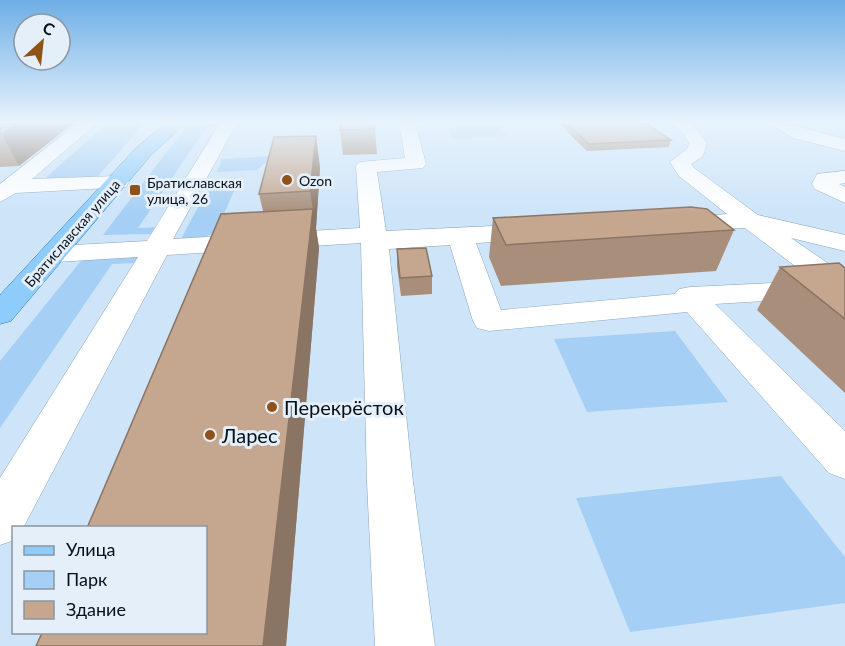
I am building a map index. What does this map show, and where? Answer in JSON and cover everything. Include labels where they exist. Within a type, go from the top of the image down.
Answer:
[{"type":"main road","name":"Братиславская улица","points":[[0,314],[56,254],[142,153]]},
{"type":"lane","points":[[4,185],[28,173],[52,153]]},
{"type":"lane","points":[[0,522],[211,153]]},
{"type":"lane","points":[[405,646],[390,482],[374,235],[366,166],[416,164],[413,153]]},
{"type":"lane","points":[[694,153],[680,162],[686,172],[844,288]]},
{"type":"lane","points":[[845,177],[824,178],[823,184],[845,196]]},
{"type":"lane","points":[[4,185],[118,182]]},
{"type":"lane","points":[[661,225],[750,220],[845,243]]},
{"type":"lane","points":[[56,254],[374,235],[384,241],[555,231]]},
{"type":"lane","points":[[461,237],[489,321],[685,303],[690,296]]},
{"type":"lane","points":[[690,296],[844,288]]},
{"type":"lane","points":[[690,296],[845,460]]},
{"type":"green space","points":[[73,153],[118,153],[98,176],[89,179],[42,181]]},
{"type":"green space","points":[[166,153],[189,153],[138,228],[159,227],[152,234],[103,235]]},
{"type":"green space","points":[[273,156],[257,170],[217,172],[222,159]]},
{"type":"green space","points":[[232,178],[238,182],[216,232],[205,237],[181,239],[213,179]]},
{"type":"green space","points":[[140,254],[137,263],[112,264],[0,428],[0,361],[80,262],[87,258]]},
{"type":"green space","points":[[675,331],[728,402],[587,412],[554,339]]},
{"type":"green space","points":[[781,476],[845,557],[845,603],[630,632],[576,498]]},
{"type":"building","points":[[270,153],[314,153],[310,191],[259,194]]},
{"type":"building","points":[[691,207],[707,209],[734,230],[506,245],[493,218]]},
{"type":"building","points":[[313,209],[263,646],[36,646],[42,634],[207,634],[207,526],[88,526],[221,214]]},
{"type":"building","points":[[426,248],[432,276],[400,278],[397,249]]},
{"type":"building","points":[[839,263],[845,268],[845,319],[780,267]]},
{"type":"place","name":"Ozon","points":[[287,180]]},
{"type":"place","name":"Братиславская улица, 26","points":[[135,190]]},
{"type":"place","name":"Перекрёсток","points":[[272,407]]},
{"type":"place","name":"Ларес","points":[[210,435]]}]
